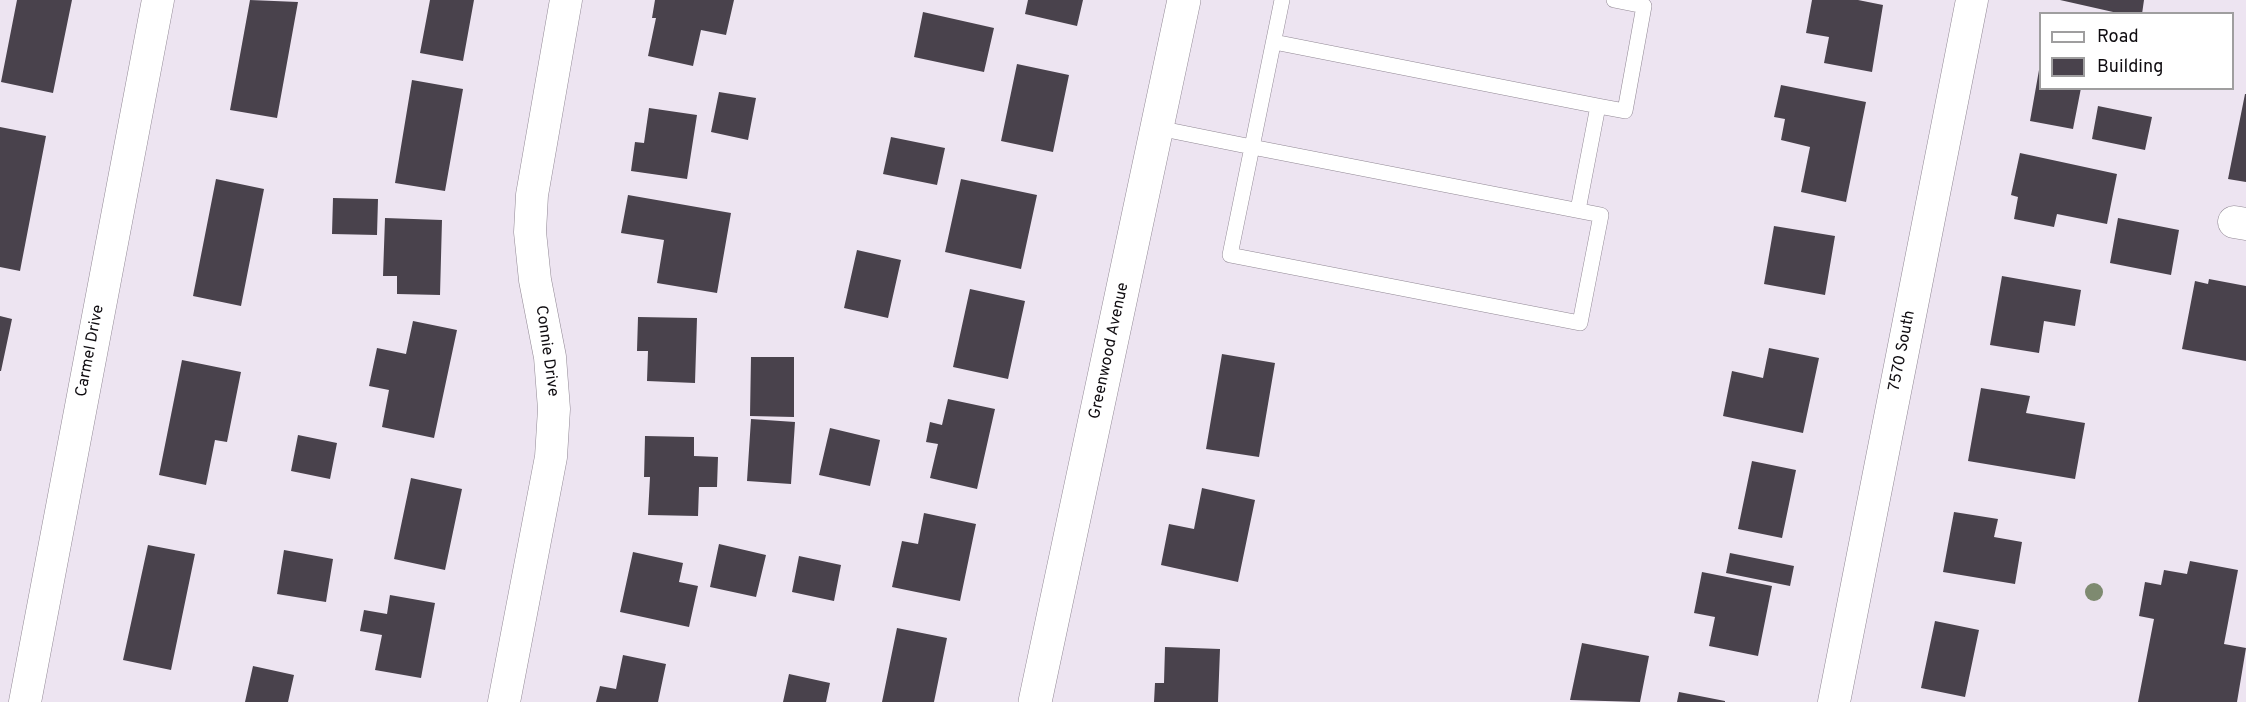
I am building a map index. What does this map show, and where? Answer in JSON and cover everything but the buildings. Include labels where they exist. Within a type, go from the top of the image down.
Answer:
[{"type":"street","name":"Carmel Drive","points":[[25,702],[158,0]]},
{"type":"street","name":"Connie Drive","points":[[504,702],[551,456],[554,409],[550,357],[535,280],[530,232],[532,195],[566,0]]},
{"type":"street","name":"Greenwood Avenue","points":[[1035,702],[1185,0]]},
{"type":"street","name":"7570 South","points":[[1834,702],[1972,0]]},
{"type":"lane","points":[[1158,128],[1252,147],[1601,215],[1580,323],[1230,255],[1252,147],[1274,42],[1282,0]]},
{"type":"lane","points":[[1274,42],[1625,111],[1646,3],[1614,0]]},
{"type":"lane","points":[[1578,210],[1598,106]]}]
